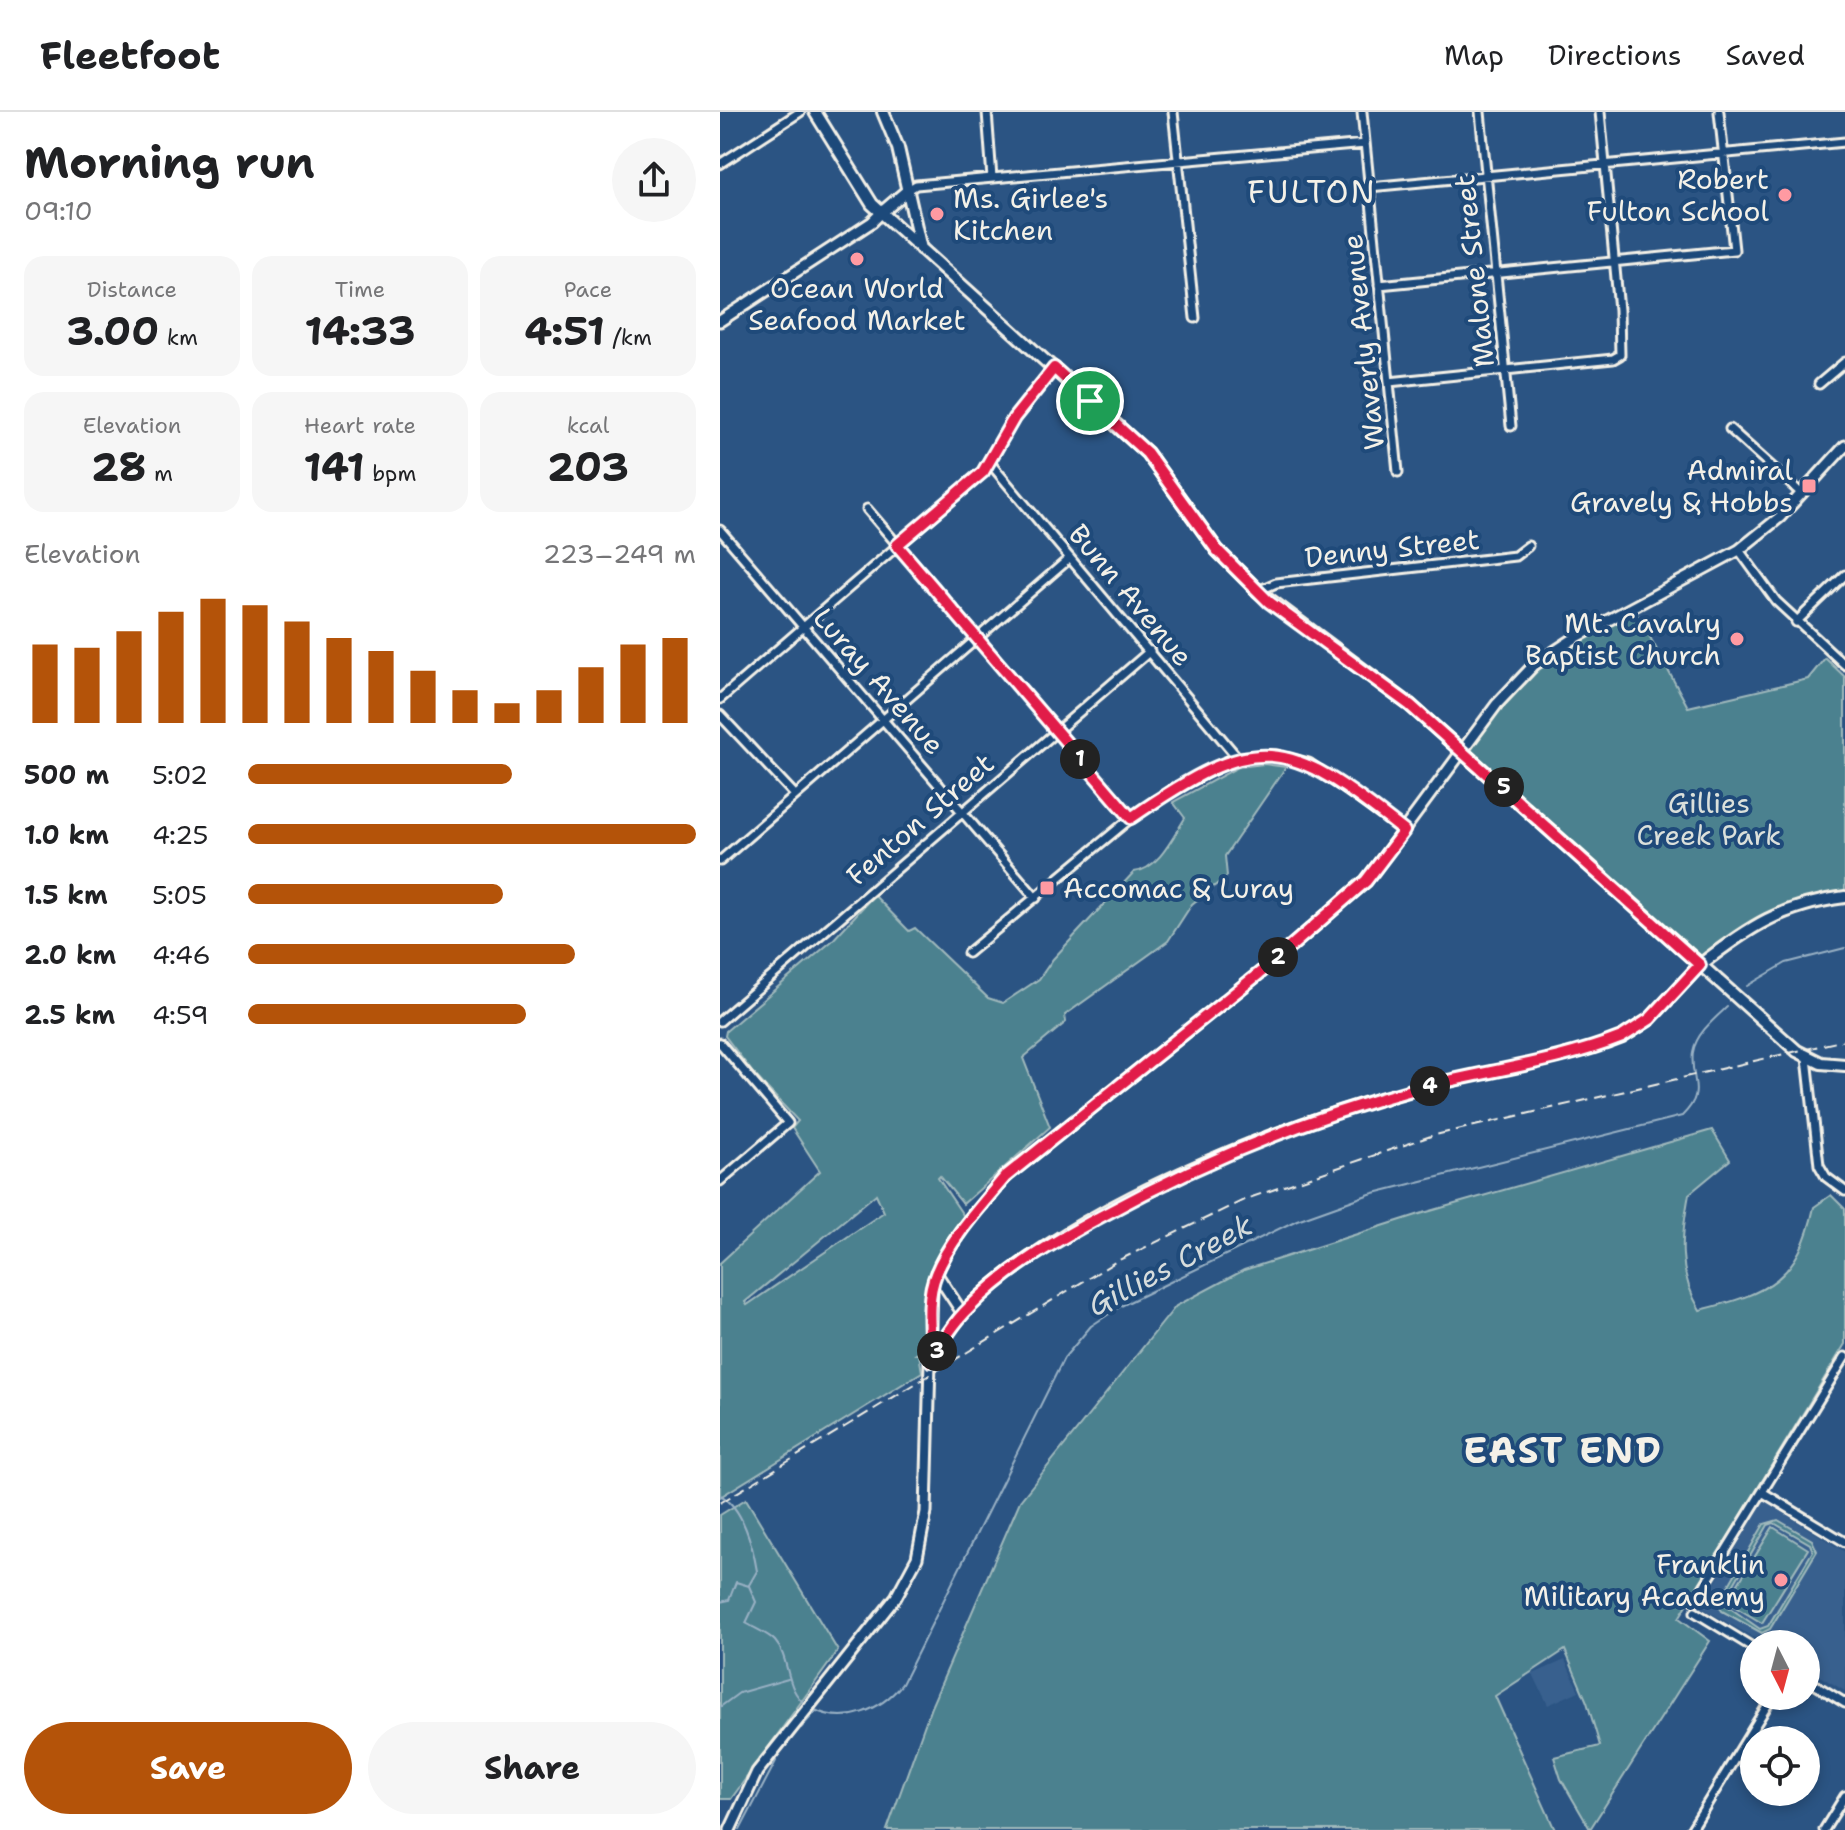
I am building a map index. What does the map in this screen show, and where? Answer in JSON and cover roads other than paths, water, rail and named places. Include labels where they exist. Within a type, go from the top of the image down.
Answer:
[{"type":"main road","points":[[815,112],[853,179],[881,213],[1147,453],[1217,550],[1258,591],[1410,705],[1807,1058],[1826,1065],[1845,1065]]},
{"type":"main road","points":[[883,112],[896,141],[921,249]]},
{"type":"main road","points":[[881,213],[908,190]]},
{"type":"main road","points":[[1700,965],[1736,936],[1767,918],[1802,905],[1845,897]]},
{"type":"street","points":[[720,164],[800,112]]},
{"type":"street","points":[[987,112],[992,178]]},
{"type":"street","points":[[1173,112],[1195,318]]},
{"type":"street","name":"Waverly Avenue","points":[[1362,112],[1398,472]]},
{"type":"street","name":"Malone Street","points":[[1480,112],[1511,426]]},
{"type":"street","points":[[1389,382],[1613,359],[1622,351],[1600,112]]},
{"type":"street","points":[[1379,285],[1734,250],[1719,112]]},
{"type":"street","points":[[1369,187],[1845,142]]},
{"type":"street","points":[[908,190],[916,185],[1365,144]]},
{"type":"street","points":[[720,321],[872,222],[881,213]]},
{"type":"street","points":[[1819,384],[1845,362]]},
{"type":"street","points":[[720,699],[990,463],[1014,418],[1054,368]]},
{"type":"street","points":[[1730,429],[1802,494]]},
{"type":"street","points":[[730,1830],[757,1772],[896,1597],[917,1558],[926,1512],[930,1324],[936,1273],[972,1217],[1005,1177],[1295,943],[1366,881],[1507,692],[1546,656],[1739,550],[1802,494],[1845,446]]},
{"type":"street","name":"Bunn Avenue","points":[[990,463],[1237,757]]},
{"type":"street","points":[[867,509],[1131,818]]},
{"type":"street","name":"Luray Avenue","points":[[720,530],[1036,898]]},
{"type":"street","name":"Denny Street","points":[[1258,591],[1276,583],[1515,556],[1528,546]]},
{"type":"street","points":[[1739,550],[1776,601],[1845,665]]},
{"type":"street","points":[[720,861],[1070,558]]},
{"type":"street","points":[[1796,622],[1845,575]]},
{"type":"street","name":"Fenton Street","points":[[720,1021],[1150,651]]},
{"type":"street","points":[[720,715],[795,795]]},
{"type":"street","points":[[968,953],[1131,818],[1168,793],[1237,757],[1276,755],[1309,763],[1404,831]]},
{"type":"street","points":[[931,1361],[963,1314],[999,1281],[1044,1250],[1192,1170],[1367,1103],[1608,1043],[1650,1019],[1700,965]]},
{"type":"street","points":[[720,1043],[788,1123],[720,1181]]},
{"type":"street","points":[[1807,1058],[1819,1165],[1826,1177],[1845,1191]]},
{"type":"street","points":[[936,1273],[963,1314]]},
{"type":"street","points":[[1695,1601],[1845,1357]]},
{"type":"street","points":[[1762,1492],[1845,1542]]},
{"type":"street","points":[[1695,1612],[1740,1639]]},
{"type":"street","points":[[1820,1688],[1845,1703]]},
{"type":"street","points":[[1691,1830],[1764,1710]]},
{"type":"street","points":[[1824,1830],[1845,1796]]},
{"type":"waterway","name":"Gillies Creek","points":[[1747,986],[1786,963],[1845,948]]},
{"type":"waterway","name":"Gillies Creek","points":[[813,1709],[837,1716],[862,1713],[884,1701],[902,1684],[1064,1358],[1091,1326],[1121,1306],[1297,1220],[1370,1194],[1682,1116],[1696,1092],[1692,1062],[1695,1045],[1706,1027],[1727,1007]]},
{"type":"waterway","points":[[720,1495],[735,1509],[750,1540],[757,1571],[749,1585]]},
{"type":"waterway","name":"Gillies Creek","points":[[720,1602],[729,1600],[736,1582],[749,1586],[756,1602],[746,1623],[775,1641],[784,1656],[791,1683],[807,1705]]},
{"type":"waterway","points":[[720,1707],[739,1693],[788,1679]]},
{"type":"waterway","points":[[801,1728],[816,1711]]},
{"type":"waterway","points":[[740,1830],[776,1761]]},
{"type":"railway","points":[[720,1503],[1115,1262],[1246,1199],[1431,1136],[1845,1040]]},
{"type":"place","name":"Robert Fulton School","points":[[1785,195]]},
{"type":"place","name":"Ms. Girlee's Kitchen","points":[[937,214]]},
{"type":"place","name":"Ocean World Seafood Market","points":[[857,259]]},
{"type":"place","name":"Admiral Gravely & Hobbs","points":[[1809,486]]},
{"type":"place","name":"Mt. Cavalry Baptist Church","points":[[1737,639]]},
{"type":"place","name":"Accomac & Luray","points":[[1047,888]]},
{"type":"place","name":"Franklin Military Academy","points":[[1781,1580]]},
{"type":"district","name":"FULTON","points":[[1312,191]]},
{"type":"district","name":"EAST END","points":[[1563,1450]]},
{"type":"park label","name":"Gillies Creek Park","points":[[1709,819]]}]
